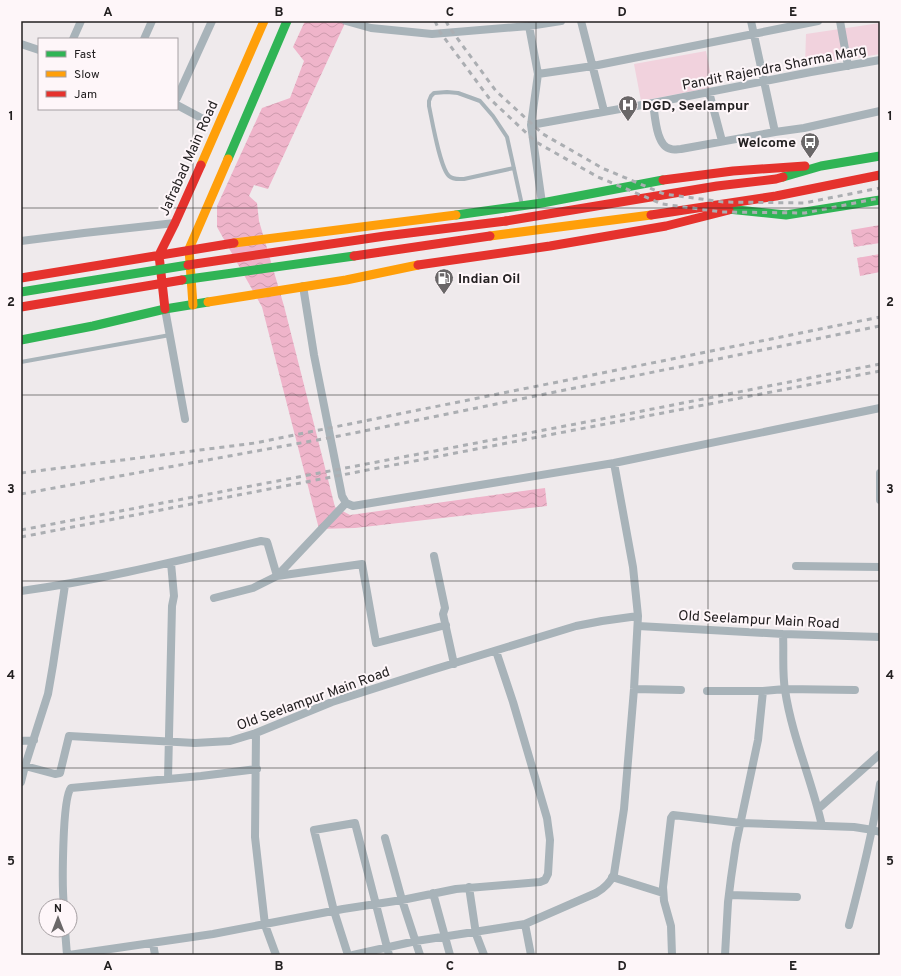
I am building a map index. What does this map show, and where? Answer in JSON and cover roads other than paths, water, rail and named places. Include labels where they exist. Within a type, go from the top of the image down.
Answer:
[{"type":"main road","name":"Jafrabad Main Road","points":[[159,255],[175,223],[264,21]]},
{"type":"main road","points":[[193,305],[189,249],[287,21]]},
{"type":"main road","points":[[21,278],[189,249],[542,203],[678,177],[733,171],[821,166],[880,156]]},
{"type":"main road","points":[[21,292],[195,264],[424,231],[506,221],[717,186],[776,179],[821,166]]},
{"type":"main road","points":[[21,307],[143,286],[511,233],[709,207],[776,196],[880,175]]},
{"type":"main road","points":[[21,340],[165,310],[367,276],[422,264],[550,246],[666,226],[776,196]]},
{"type":"main road","points":[[709,207],[786,215],[880,200]]},
{"type":"main road","points":[[679,211],[680,223]]},
{"type":"main road","points":[[159,255],[165,310]]},
{"type":"street","points":[[72,38],[81,21]]},
{"type":"street","points":[[144,38],[152,21]]},
{"type":"street","points":[[178,96],[212,21]]},
{"type":"street","points":[[348,22],[371,28],[432,34],[529,26],[545,22],[561,21]]},
{"type":"street","points":[[581,21],[604,112]]},
{"type":"street","points":[[751,21],[775,132]]},
{"type":"street","points":[[538,74],[593,66],[818,21]]},
{"type":"street","points":[[840,21],[848,66]]},
{"type":"street","points":[[529,26],[538,74],[532,125],[542,203]]},
{"type":"street","points":[[21,44],[38,50]]},
{"type":"street","name":"Pandit Rajendra Sharma Marg","points":[[532,125],[880,60]]},
{"type":"street","points":[[709,92],[722,141]]},
{"type":"street","points":[[653,103],[659,138],[664,146],[670,150],[830,123],[853,116],[880,111]]},
{"type":"street","points":[[178,106],[205,120]]},
{"type":"street","points":[[21,241],[84,232],[175,223]]},
{"type":"street","points":[[303,286],[343,506]]},
{"type":"street","points":[[165,310],[185,419]]},
{"type":"street","points":[[277,576],[343,506],[359,506],[614,463],[880,408]]},
{"type":"street","points":[[353,955],[388,951],[416,941],[525,924],[596,893],[610,882],[624,809],[638,629],[633,567],[614,463]]},
{"type":"street","points":[[880,473],[880,500]]},
{"type":"street","points":[[21,591],[64,585],[171,563],[261,541],[264,541],[268,545],[277,576]]},
{"type":"street","points":[[434,556],[445,608],[443,614],[454,664]]},
{"type":"street","points":[[168,779],[172,606],[174,596],[171,563]]},
{"type":"street","points":[[214,598],[253,588],[277,576],[362,564],[376,643],[446,625]]},
{"type":"street","points":[[796,566],[880,567]]},
{"type":"street","points":[[21,782],[48,694],[64,585]]},
{"type":"street","name":"Old Seelampur Main Road","points":[[25,766],[58,774],[69,736],[195,743],[230,741],[256,733],[332,702],[496,651],[590,623],[638,616]]},
{"type":"street","name":"Old Seelampur Main Road","points":[[638,629],[880,637]]},
{"type":"street","points":[[783,634],[785,689],[796,740],[814,791],[822,826]]},
{"type":"street","points":[[66,938],[68,955],[122,951],[153,943],[265,925],[433,893],[469,887],[540,882],[545,880],[548,874],[550,840],[547,818],[496,651]]},
{"type":"street","points":[[634,689],[681,690]]},
{"type":"street","points":[[707,691],[763,691],[785,689],[855,690]]},
{"type":"street","points":[[725,955],[729,894],[736,849],[758,740],[763,691]]},
{"type":"street","points":[[256,733],[257,769],[255,837],[265,925],[276,955]]},
{"type":"street","points":[[21,741],[34,740]]},
{"type":"street","points":[[818,810],[880,754]]},
{"type":"street","points":[[64,898],[65,820],[69,790],[71,788],[257,769]]},
{"type":"street","points":[[849,925],[876,831],[880,784]]},
{"type":"street","points":[[672,955],[671,926],[663,893],[672,816],[675,815],[741,823],[854,827],[876,831]]},
{"type":"street","points":[[348,955],[334,911],[314,830],[355,823],[388,951]]},
{"type":"street","points":[[386,838],[402,900],[420,955]]},
{"type":"street","points":[[612,877],[663,893]]},
{"type":"street","points":[[469,887],[476,932],[484,955]]},
{"type":"street","points":[[433,893],[450,955]]},
{"type":"street","points":[[729,894],[797,897]]},
{"type":"street","points":[[525,924],[531,955]]},
{"type":"street","points":[[153,943],[155,955]]},
{"type":"lane","points":[[514,168],[464,179],[449,177],[443,167],[429,106],[431,96],[434,93],[458,93],[480,101],[493,116],[507,137],[514,168],[522,206]]},
{"type":"lane","points":[[21,362],[170,335]]},
{"type":"water","points":[[305,21],[346,21],[268,189],[254,185],[249,196],[257,203],[259,221],[284,306],[335,507],[350,515],[545,488],[547,506],[355,528],[319,529],[262,307],[217,227],[217,206],[262,108],[290,98],[304,61],[293,47]]},
{"type":"water","points":[[880,225],[880,243],[854,247],[851,230]]},
{"type":"water","points":[[880,254],[880,272],[860,276],[857,258]]},
{"type":"railway","points":[[435,21],[440,32],[489,98],[536,142],[598,177],[662,204],[722,212],[805,213],[880,198]]},
{"type":"railway","points":[[446,21],[496,91],[543,134],[602,168],[664,194],[723,202],[804,203],[880,188]]},
{"type":"railway","points":[[21,473],[255,443],[880,317]]},
{"type":"railway","points":[[21,494],[339,436],[880,326]]},
{"type":"railway","points":[[21,530],[607,418],[880,364]]},
{"type":"railway","points":[[21,537],[880,371]]},
{"type":"place","name":"DGD, Seelampur","points":[[628,122]]},
{"type":"place","name":"Welcome","points":[[810,159]]},
{"type":"place","name":"Indian Oil","points":[[444,295]]}]
